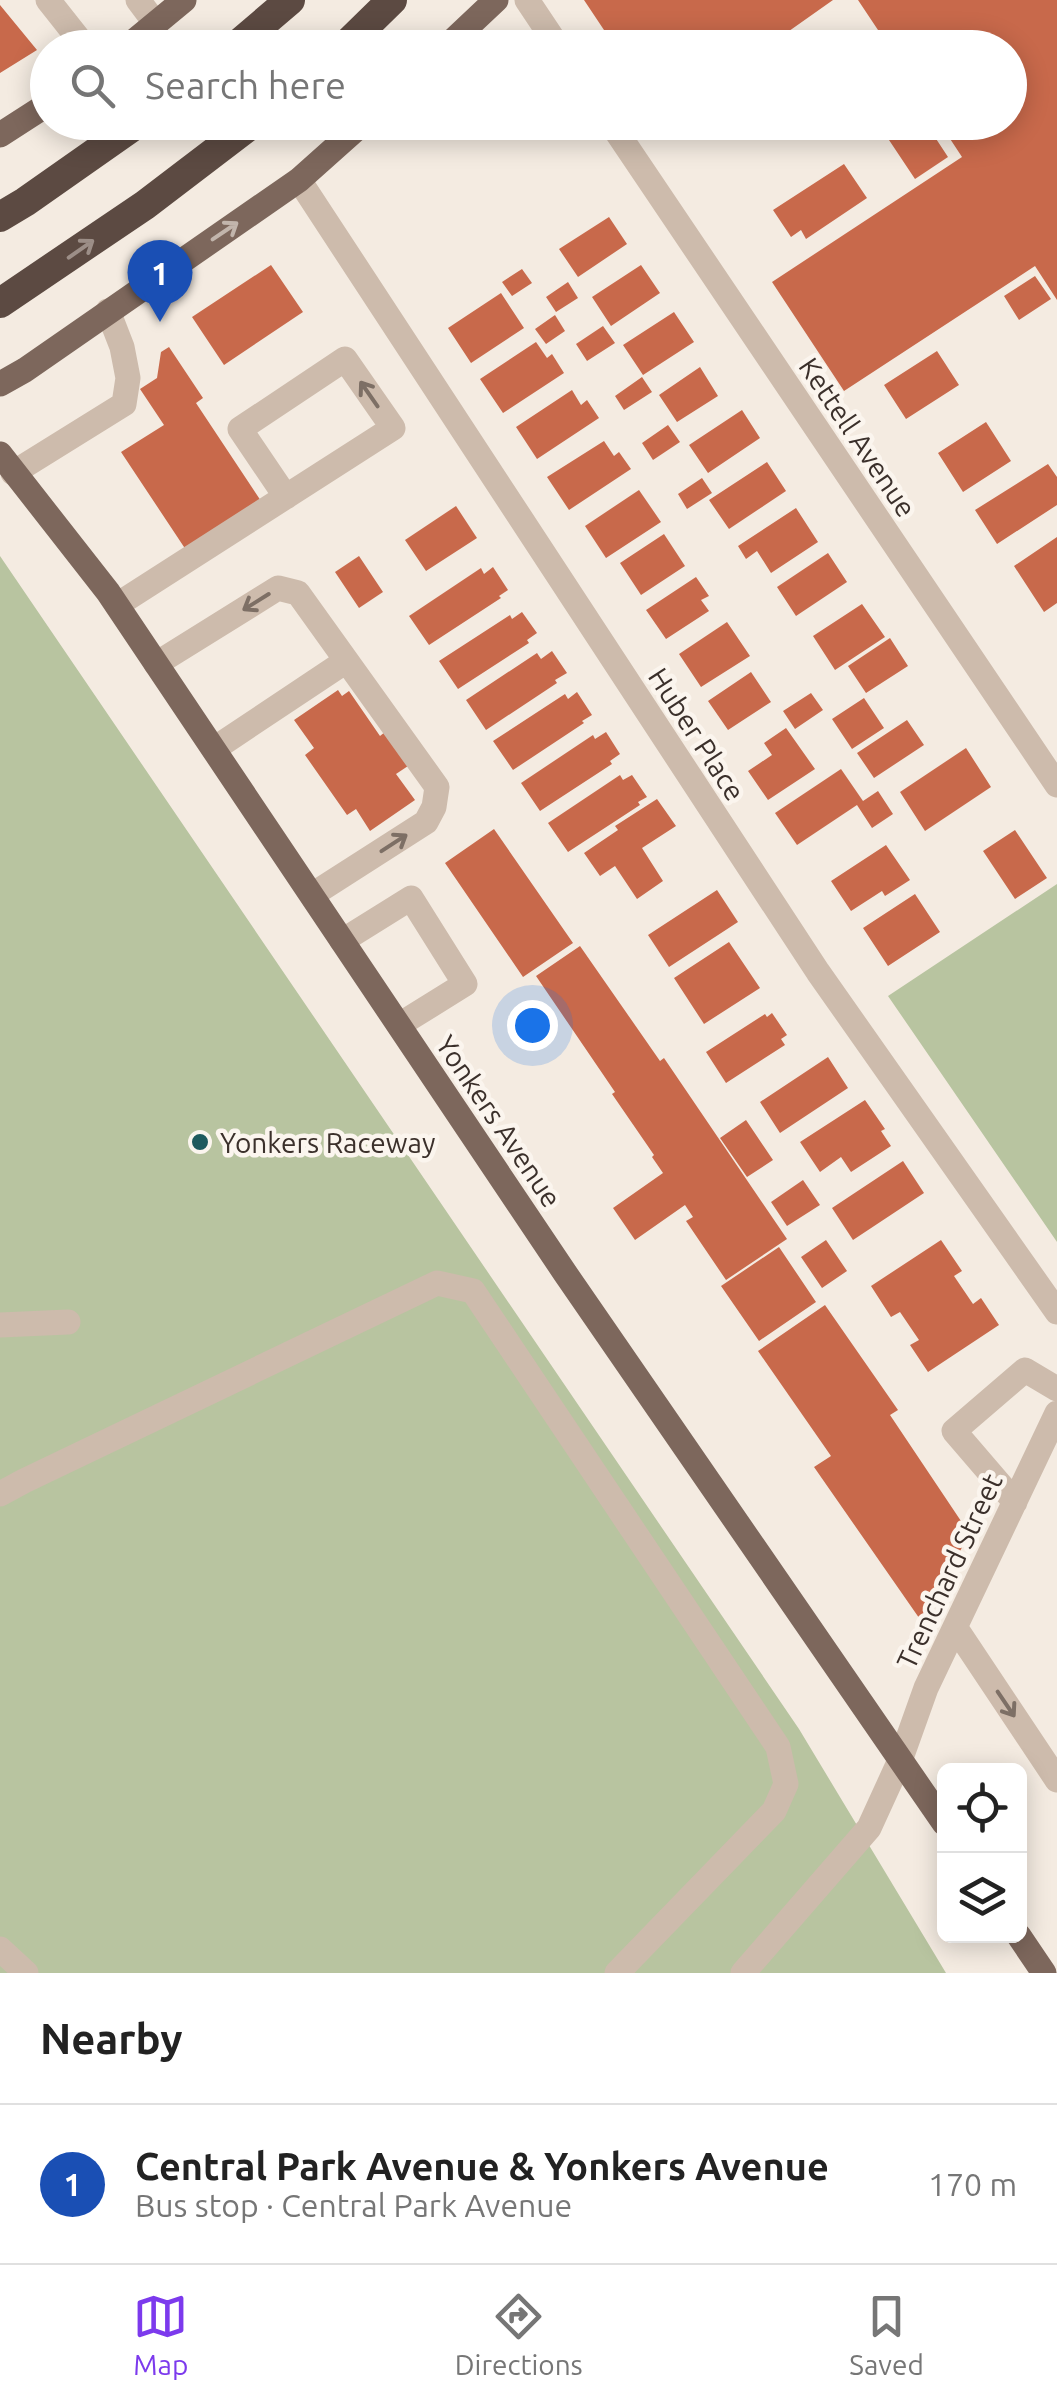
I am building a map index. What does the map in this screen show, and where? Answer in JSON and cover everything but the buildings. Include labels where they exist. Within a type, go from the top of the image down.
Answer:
[{"type":"highway","points":[[255,30],[290,0]]},
{"type":"highway","points":[[361,30],[392,0]]},
{"type":"highway","points":[[0,217],[114,140]]},
{"type":"highway","points":[[0,303],[144,205],[230,140]]},
{"type":"main road","points":[[148,30],[184,0]]},
{"type":"main road","points":[[464,30],[496,0]]},
{"type":"main road","points":[[0,135],[30,116]]},
{"type":"main road","points":[[0,384],[300,180],[344,140]]},
{"type":"main road","name":"Yonkers Avenue","points":[[7,464],[117,605],[565,1273],[937,1812]]},
{"type":"main road","points":[[1024,1943],[1044,1973]]},
{"type":"street","points":[[48,0],[72,30]]},
{"type":"street","points":[[138,0],[156,24]]},
{"type":"street","points":[[527,0],[547,30]]},
{"type":"street","name":"Kettell Avenue","points":[[622,140],[1057,785]]},
{"type":"street","name":"Huber Place","points":[[300,180],[818,972],[1057,1312]]},
{"type":"street","points":[[7,464],[124,404],[128,378],[122,347],[108,311]]},
{"type":"street","points":[[117,605],[286,497],[393,428],[345,359],[240,429],[286,497]]},
{"type":"street","points":[[156,664],[278,588],[298,594],[436,787],[434,807],[426,822],[312,896]]},
{"type":"street","points":[[214,749],[346,661]]},
{"type":"street","points":[[342,942],[412,898],[465,984],[399,1025]]},
{"type":"street","points":[[0,1494],[436,1283],[472,1292],[778,1747],[786,1784],[774,1811],[616,1973]]},
{"type":"street","points":[[0,1325],[68,1322]]},
{"type":"street","points":[[1015,1502],[954,1431],[1025,1370],[1057,1390]]},
{"type":"street","name":"Trenchard Street","points":[[743,1973],[869,1828],[901,1758],[926,1688],[1057,1413]]},
{"type":"street","points":[[955,1627],[1057,1780]]},
{"type":"street","points":[[0,1949],[26,1973]]},
{"type":"green space","name":"Yonkers Raceway","points":[[0,556],[799,1729],[946,1973],[0,1973]]},
{"type":"green space","points":[[1057,884],[1057,1242],[888,996]]},
{"type":"place","name":"Central Park Avenue & Yonkers Avenue","points":[[160,322]]},
{"type":"place","name":"Yonkers Raceway","points":[[200,1142]]}]
